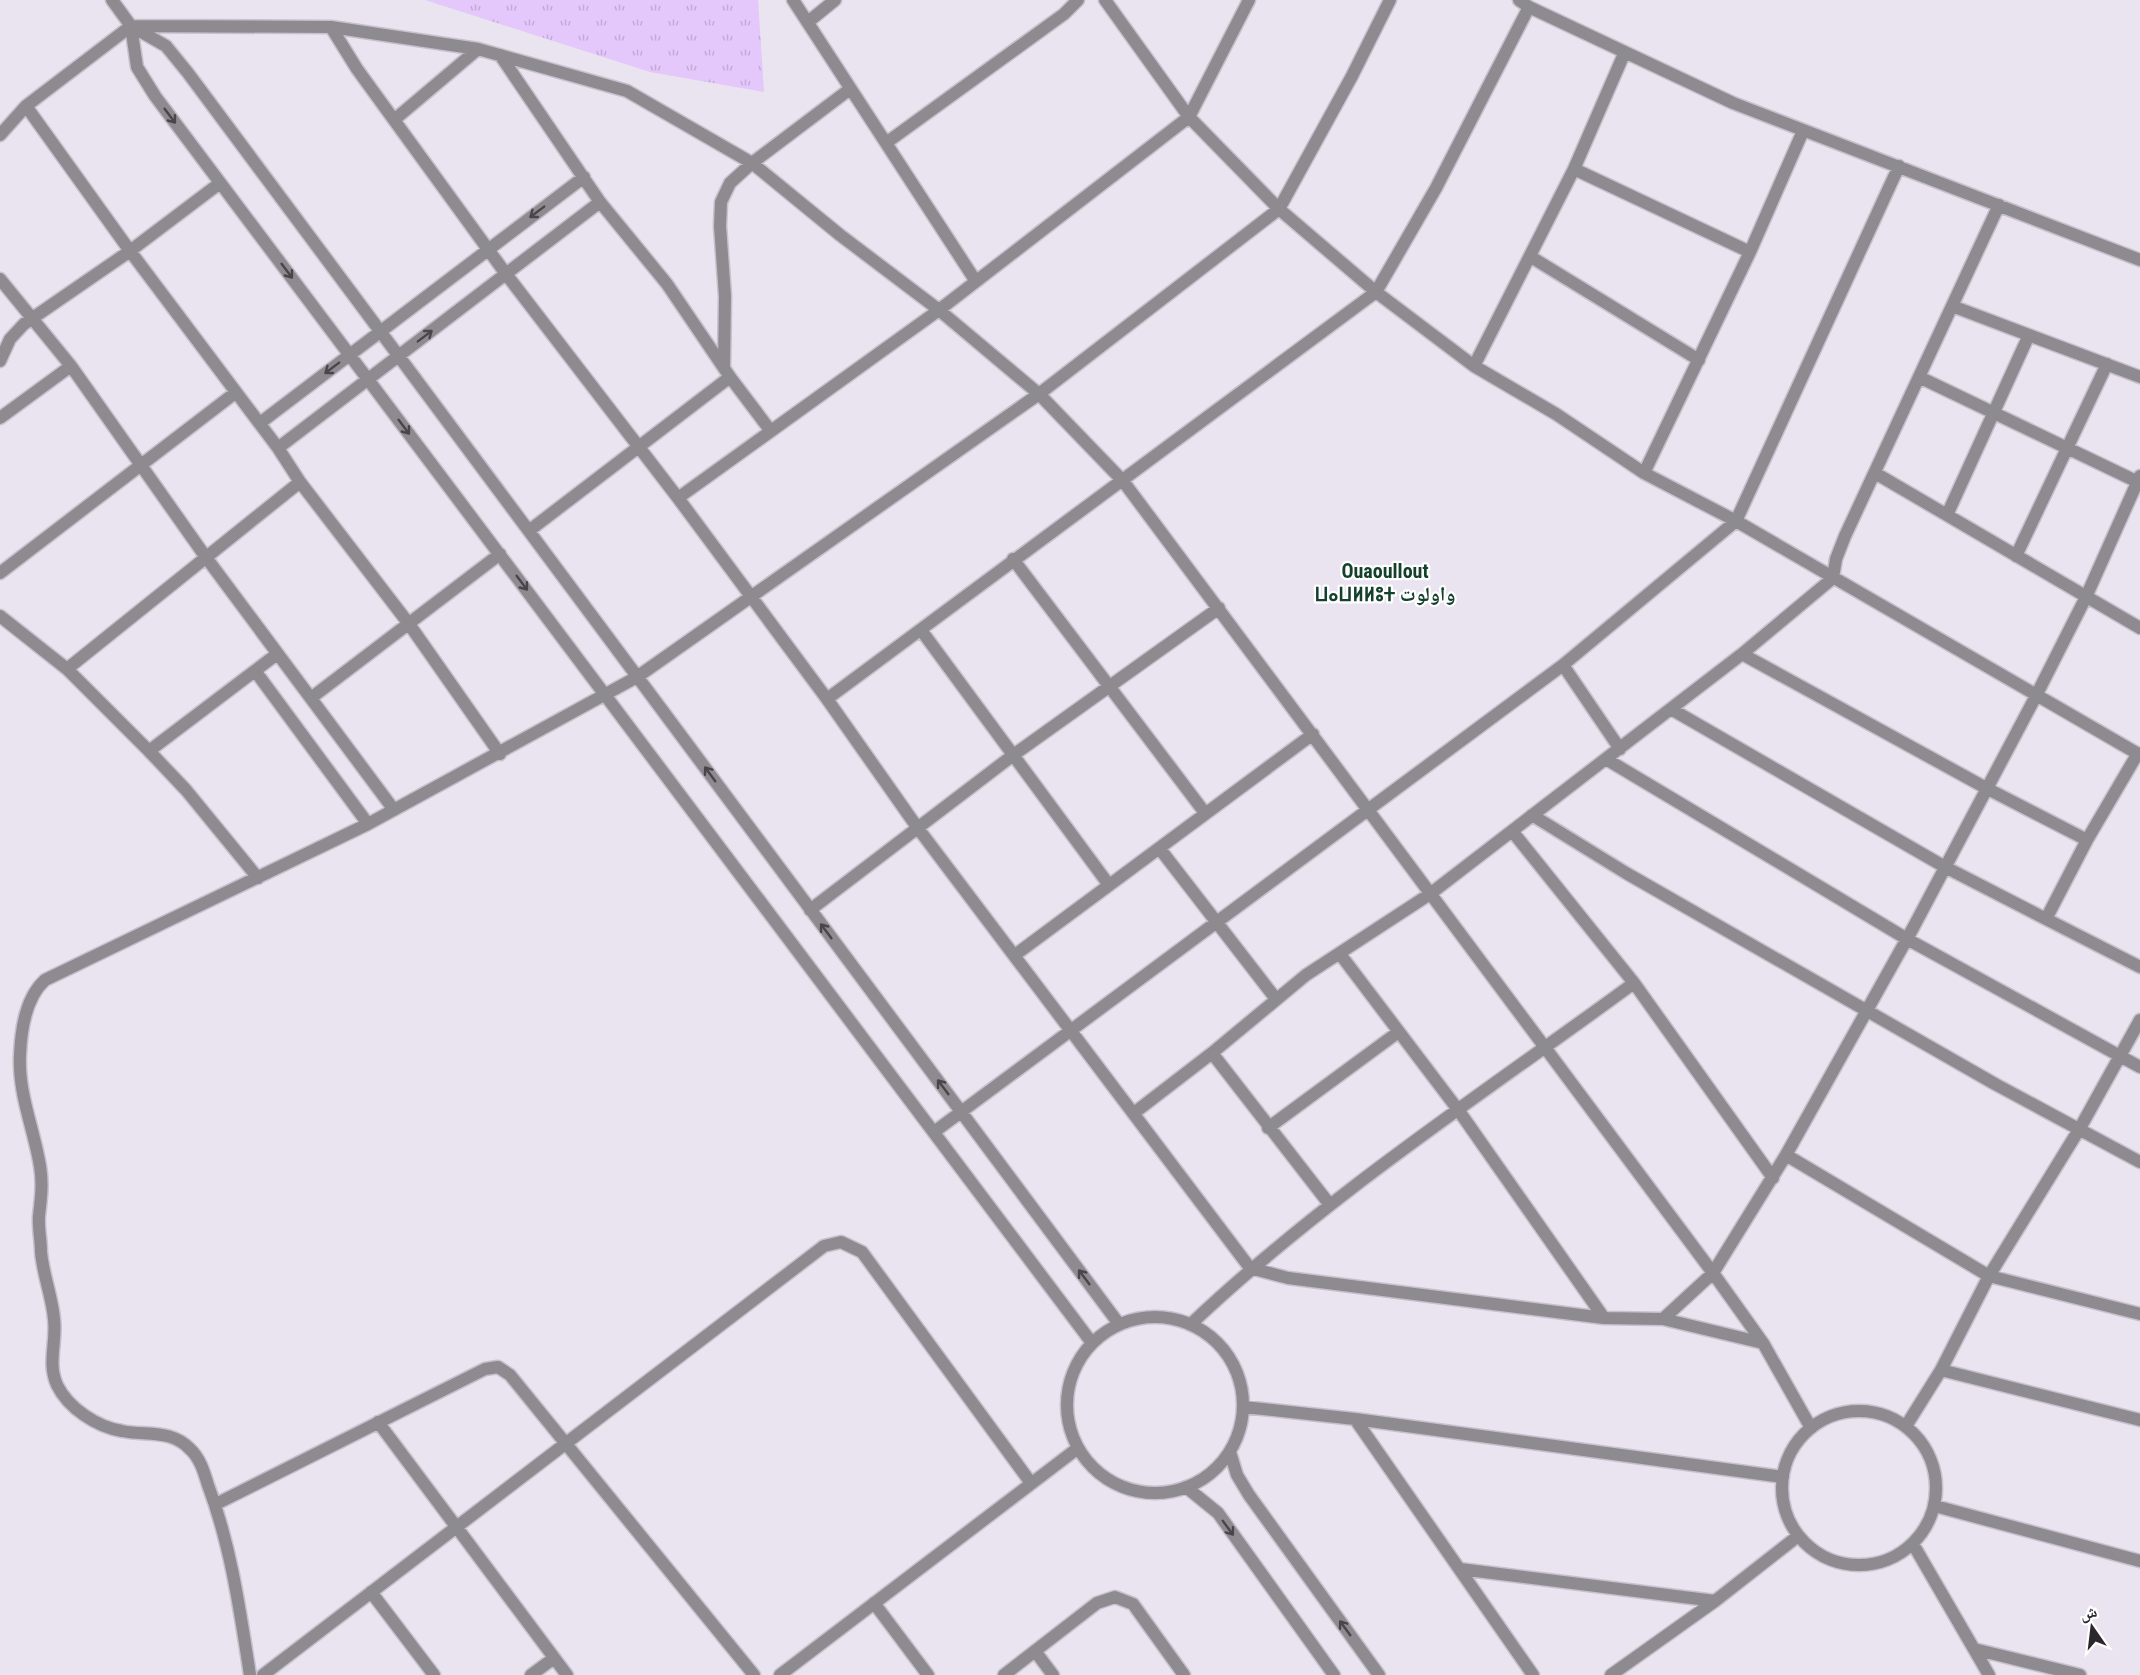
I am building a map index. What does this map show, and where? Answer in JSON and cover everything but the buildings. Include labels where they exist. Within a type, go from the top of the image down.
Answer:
[{"type":"street","points":[[112,0],[131,26],[166,46],[188,73],[1119,1324]]},
{"type":"street","points":[[794,0],[975,280]]},
{"type":"street","points":[[808,22],[835,0]]},
{"type":"street","points":[[886,143],[1064,15],[1078,0]]},
{"type":"street","points":[[1105,0],[1189,117],[1279,209],[1376,292],[1474,366],[1556,414],[1644,472],[1736,522],[2139,754],[2087,840],[2046,919]]},
{"type":"street","points":[[678,498],[939,310],[1189,117],[1249,0]]},
{"type":"street","points":[[250,1675],[233,1568],[216,1504],[199,1459],[190,1448],[170,1436],[123,1432],[105,1427],[85,1415],[65,1398],[58,1386],[52,1358],[56,1334],[54,1316],[42,1255],[39,1215],[44,1188],[24,1105],[20,1058],[23,1022],[38,986],[45,980],[368,824],[500,754],[637,676],[1040,394],[1279,209],[1352,76],[1390,0]]},
{"type":"street","points":[[827,699],[1012,559],[1123,481],[1376,292],[1436,188],[1524,4],[1624,54],[1803,131],[2140,260]]},
{"type":"street","points":[[131,26],[137,67],[155,96],[1092,1343]]},
{"type":"street","points":[[0,135],[27,106],[131,26],[331,27],[478,49],[627,91],[752,163],[840,235],[939,310],[1040,394],[1123,481],[1713,1273],[1763,1343],[1811,1428]]},
{"type":"street","points":[[331,27],[357,69],[506,274],[678,498],[827,699],[917,827],[1250,1268],[1288,1278],[1604,1318],[1663,1319],[1763,1343]]},
{"type":"street","points":[[394,120],[478,49]]},
{"type":"street","points":[[1474,366],[1574,169],[1624,54]]},
{"type":"street","points":[[500,55],[600,202],[667,285],[727,373],[770,430]]},
{"type":"street","points":[[727,373],[722,202],[730,183],[752,163],[850,89]]},
{"type":"street","points":[[27,106],[234,393],[279,448],[300,482],[409,624],[500,754]]},
{"type":"street","points":[[1644,472],[1750,252],[1803,131]]},
{"type":"street","points":[[934,1132],[1070,1032],[1214,921],[1563,665],[1736,522],[1899,166]]},
{"type":"street","points":[[1574,169],[1750,252]]},
{"type":"street","points":[[260,423],[584,177]]},
{"type":"street","points":[[0,362],[10,339],[32,318],[130,251],[220,183]]},
{"type":"street","points":[[279,448],[600,202]]},
{"type":"street","points":[[1134,1113],[1212,1053],[1306,975],[1430,894],[1742,654],[1833,578],[1842,544],[1999,206]]},
{"type":"street","points":[[1531,257],[1699,360]]},
{"type":"street","points":[[0,279],[71,366],[205,556],[394,810]]},
{"type":"street","points":[[1952,306],[2140,377]]},
{"type":"street","points":[[1947,515],[2029,335]]},
{"type":"street","points":[[2016,556],[2107,364]]},
{"type":"street","points":[[0,418],[71,366]]},
{"type":"street","points":[[530,531],[639,447],[727,373]]},
{"type":"street","points":[[1663,1319],[1713,1273],[1773,1178],[1868,1010],[2036,696],[2086,597],[2139,480],[2066,450],[1919,378]]},
{"type":"street","points":[[0,573],[234,393]]},
{"type":"street","points":[[1875,473],[2140,628]]},
{"type":"street","points":[[67,669],[300,482]]},
{"type":"street","points":[[311,698],[500,554]]},
{"type":"street","points":[[1012,559],[1205,813]]},
{"type":"street","points":[[810,909],[1012,756],[1109,689],[1219,608]]},
{"type":"street","points":[[0,616],[67,669],[149,751],[186,790],[258,878]]},
{"type":"street","points":[[921,630],[1108,885]]},
{"type":"street","points":[[149,751],[277,654]]},
{"type":"street","points":[[1742,654],[1986,788],[2087,840]]},
{"type":"street","points":[[1563,665],[1620,748]]},
{"type":"street","points":[[256,672],[368,824]]},
{"type":"street","points":[[1671,709],[1945,867],[2140,967]]},
{"type":"street","points":[[1015,955],[1313,734]]},
{"type":"street","points":[[1606,759],[1906,939],[2140,1067]]},
{"type":"street","points":[[1532,815],[1626,873],[1995,1084],[2140,1162]]},
{"type":"street","points":[[1512,831],[1634,983],[1773,1178]]},
{"type":"street","points":[[1160,849],[1276,999]]},
{"type":"street","points":[[1340,954],[1397,1033],[1459,1111],[1604,1318]]},
{"type":"street","points":[[1191,1324],[1250,1268],[1330,1205],[1634,983]]},
{"type":"street","points":[[1906,1426],[1941,1370],[1989,1276],[2080,1128],[2140,1020]]},
{"type":"street","points":[[1268,1128],[1397,1033]]},
{"type":"street","points":[[1212,1053],[1330,1205]]},
{"type":"street","points":[[1786,1155],[1989,1276],[2140,1314]]},
{"type":"street","points":[[263,1675],[825,1246],[841,1242],[862,1252],[1032,1483]]},
{"type":"street","points":[[1143,1317],[1167,1317],[1191,1324],[1213,1338],[1230,1358],[1240,1382],[1244,1407],[1240,1430],[1230,1452],[1211,1473],[1186,1488],[1151,1493],[1125,1488],[1101,1475],[1078,1448],[1069,1427],[1066,1405],[1069,1382],[1078,1361],[1092,1343],[1119,1324],[1143,1317]]},
{"type":"street","points":[[216,1504],[485,1369],[498,1368],[510,1375],[754,1675]]},
{"type":"street","points":[[1941,1370],[2140,1420]]},
{"type":"street","points":[[1244,1407],[1355,1419],[1783,1477]]},
{"type":"street","points":[[1858,1412],[1883,1415],[1906,1426],[1922,1442],[1932,1462],[1937,1483],[1935,1506],[1927,1527],[1913,1544],[1891,1559],[1866,1565],[1839,1563],[1816,1552],[1798,1536],[1787,1516],[1783,1496],[1783,1477],[1788,1458],[1811,1428],[1834,1416],[1858,1412]]},
{"type":"street","points":[[1355,1419],[1533,1675]]},
{"type":"street","points":[[378,1422],[567,1675]]},
{"type":"street","points":[[780,1675],[1078,1448]]},
{"type":"street","points":[[1230,1452],[1237,1475],[1248,1495],[1379,1675]]},
{"type":"street","points":[[1186,1488],[1218,1513],[1334,1675]]},
{"type":"street","points":[[1935,1506],[2140,1561]]},
{"type":"street","points":[[1611,1675],[1715,1601],[1798,1536]]},
{"type":"street","points":[[1913,1544],[1989,1675]]},
{"type":"street","points":[[1460,1569],[1715,1601]]},
{"type":"street","points":[[371,1592],[434,1675]]},
{"type":"street","points":[[1004,1675],[1097,1603],[1115,1597],[1133,1604],[1184,1675]]},
{"type":"street","points":[[874,1604],[928,1675]]},
{"type":"street","points":[[1974,1649],[2080,1675]]},
{"type":"street","points":[[1035,1651],[1053,1675]]},
{"type":"street","points":[[531,1675],[554,1658]]},
{"type":"green space","points":[[425,0],[758,0],[764,92],[650,72]]},
{"type":"district","name":"Ouaoullout ⵡⴰⵡⵍⵍⵓⵜ واولوت","points":[[1385,582]]}]
